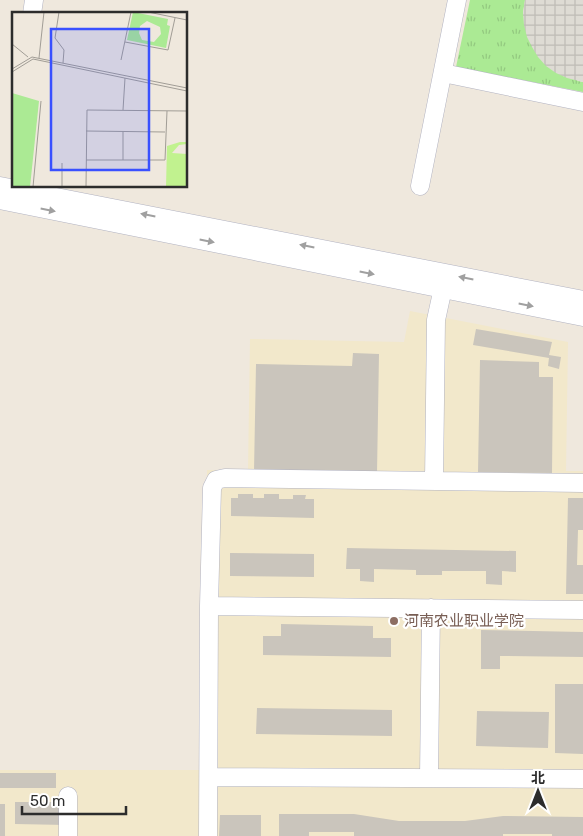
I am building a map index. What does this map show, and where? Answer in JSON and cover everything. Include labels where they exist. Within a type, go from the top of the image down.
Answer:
[{"type":"street","points":[[420,186],[457,0]]},
{"type":"street","points":[[443,74],[583,102]]},
{"type":"street","points":[[21,188],[74,193],[583,300]]},
{"type":"street","points":[[0,200],[583,316]]},
{"type":"street","points":[[434,481],[436,320],[443,288]]},
{"type":"street","points":[[208,836],[209,606],[212,488],[216,480],[225,478],[583,483]]},
{"type":"street","points":[[209,606],[583,610]]},
{"type":"street","points":[[430,778],[431,608]]},
{"type":"street","points":[[208,777],[583,779]]},
{"type":"street","points":[[68,796],[68,836]]},
{"type":"shaded area","points":[[525,0],[583,0],[583,82],[556,73],[538,57],[527,37],[524,25]]},
{"type":"shaded area","name":"河南农业职业学院","points":[[410,311],[568,342],[566,471],[583,471],[583,836],[0,836],[0,770],[203,770],[207,470],[248,470],[250,339],[404,342]]},
{"type":"green space","points":[[470,0],[525,0],[523,13],[578,81],[583,82],[583,92],[456,67]]},
{"type":"building","points":[[476,329],[552,342],[549,355],[561,357],[559,369],[548,366],[549,358],[473,345]]},
{"type":"building","points":[[353,353],[379,354],[377,473],[254,471],[256,364],[352,366]]},
{"type":"building","points":[[480,360],[539,362],[539,377],[553,377],[552,473],[478,472]]},
{"type":"building","points":[[238,494],[253,494],[253,498],[264,498],[264,494],[279,494],[279,499],[293,499],[293,495],[306,495],[305,499],[314,499],[314,518],[231,516],[231,498],[238,498]]},
{"type":"building","points":[[568,498],[583,498],[583,530],[578,530],[577,565],[583,565],[583,594],[566,594]]},
{"type":"building","points":[[347,548],[516,551],[516,572],[502,571],[502,585],[486,584],[486,571],[442,571],[442,575],[416,575],[416,570],[374,569],[374,582],[360,581],[360,569],[346,569]]},
{"type":"building","points":[[230,553],[314,554],[314,577],[230,576]]},
{"type":"building","points":[[281,624],[373,626],[373,638],[391,638],[391,657],[263,655],[263,636],[281,636]]},
{"type":"building","points":[[481,630],[583,632],[583,657],[500,656],[500,669],[481,669]]},
{"type":"building","points":[[555,684],[583,684],[583,754],[555,753]]},
{"type":"building","points":[[257,708],[392,710],[392,736],[256,734]]},
{"type":"building","points":[[477,711],[549,712],[548,748],[476,746]]},
{"type":"building","points":[[0,773],[56,773],[56,788],[0,788]]},
{"type":"building","points":[[15,802],[67,802],[66,825],[15,824]]},
{"type":"building","points":[[0,804],[5,804],[5,836],[0,836]]},
{"type":"building","points":[[279,814],[354,814],[399,821],[465,821],[503,816],[583,817],[583,836],[503,834],[503,836],[354,836],[354,832],[309,832],[309,836],[279,836]]},
{"type":"building","points":[[220,815],[261,815],[261,836],[219,836]]},
{"type":"place","name":"河南农业职业学院","points":[[394,621]]}]
